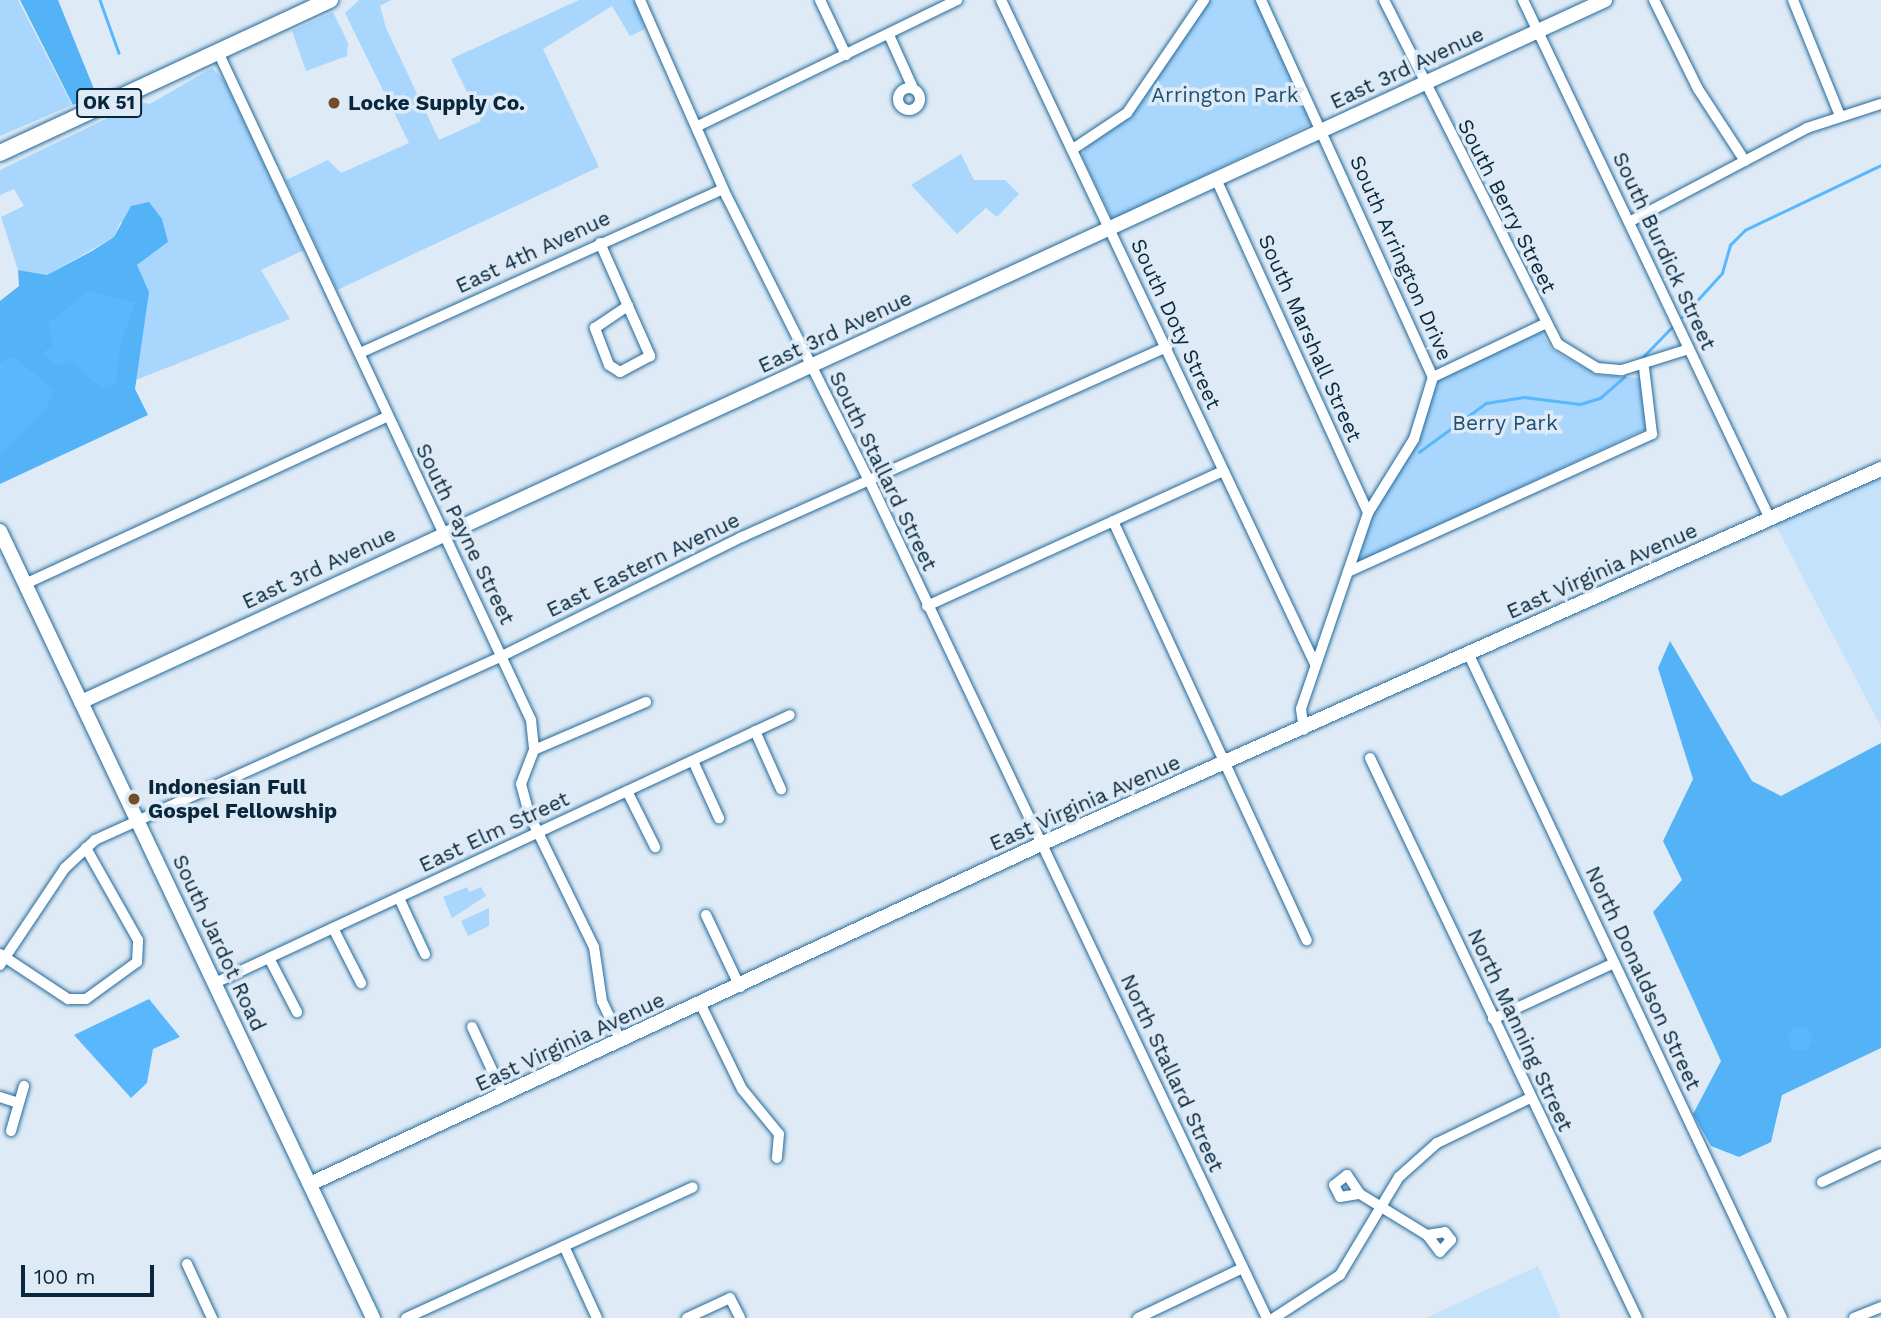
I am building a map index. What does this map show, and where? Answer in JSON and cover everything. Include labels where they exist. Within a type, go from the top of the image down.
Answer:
[{"type":"main road","name":"OK 51","points":[[0,153],[330,0]]},
{"type":"street","name":"South Stallard Street","points":[[640,0],[700,125],[723,189],[869,480],[1041,844]]},
{"type":"street","points":[[820,0],[846,55]]},
{"type":"street","points":[[700,125],[957,0]]},
{"type":"street","name":"South Doty Street","points":[[1001,0],[1315,664]]},
{"type":"street","points":[[1073,149],[1127,113],[1204,0]]},
{"type":"street","name":"South Arrington Drive","points":[[1261,0],[1323,130],[1433,377],[1414,439],[1368,513],[1301,709],[1304,730]]},
{"type":"street","name":"South Berry Street","points":[[1384,0],[1544,324],[1558,344],[1597,368],[1644,368],[1689,349]]},
{"type":"street","name":"South Burdick Street","points":[[1523,0],[1770,519]]},
{"type":"street","name":"East 3rd Avenue","points":[[81,702],[1605,0]]},
{"type":"street","points":[[1654,0],[1698,89],[1745,161]]},
{"type":"street","points":[[1793,0],[1840,117]]},
{"type":"street","points":[[889,35],[912,86]]},
{"type":"street","name":"South Payne Street","points":[[218,52],[531,720],[534,750],[521,784],[539,833],[594,947],[602,1001],[621,1041]]},
{"type":"street","points":[[1629,222],[1745,161],[1840,117],[1881,104]]},
{"type":"street","name":"South Marshall Street","points":[[1216,180],[1368,513]]},
{"type":"street","name":"East 4th Avenue","points":[[360,354],[723,189]]},
{"type":"street","points":[[600,243],[628,306],[650,359],[620,373],[609,365],[594,328],[628,306]]},
{"type":"street","points":[[1433,377],[1544,324]]},
{"type":"street","name":"East Eastern Avenue","points":[[2,959],[65,868],[86,848],[138,821],[502,656],[869,480],[1167,347]]},
{"type":"street","points":[[1348,572],[1652,434],[1644,368]]},
{"type":"street","points":[[25,584],[387,417]]},
{"type":"street","name":"East Virginia Avenue","points":[[310,1184],[740,987],[1041,844],[1304,730],[1881,469]]},
{"type":"street","points":[[927,606],[1223,471]]},
{"type":"street","points":[[1113,521],[1229,762],[1307,940]]},
{"type":"street","name":"South Jardot Road","points":[[0,531],[373,1318]]},
{"type":"street","name":"North Donaldson Street","points":[[1469,655],[1782,1318]]},
{"type":"street","points":[[534,750],[646,702]]},
{"type":"street","name":"East Elm Street","points":[[215,983],[790,715]]},
{"type":"street","points":[[755,731],[781,789]]},
{"type":"street","name":"North Manning Street","points":[[1370,758],[1637,1318]]},
{"type":"street","points":[[693,761],[719,818]]},
{"type":"street","points":[[628,791],[655,848]]},
{"type":"street","name":"North Stallard Street","points":[[1041,844],[1267,1318]]},
{"type":"street","points":[[2,959],[56,995],[79,1000],[137,962],[138,940],[86,848]]},
{"type":"street","points":[[399,898],[425,954]]},
{"type":"street","points":[[706,915],[740,987]]},
{"type":"street","points":[[334,928],[361,982]]},
{"type":"street","points":[[269,958],[297,1012]]},
{"type":"street","points":[[1493,1019],[1614,963]]},
{"type":"street","points":[[701,1005],[742,1089],[779,1134],[777,1158]]},
{"type":"street","points":[[472,1027],[504,1096]]},
{"type":"street","points":[[10,1131],[24,1086]]},
{"type":"street","points":[[0,1097],[18,1103]]},
{"type":"street","points":[[1274,1318],[1340,1275],[1399,1177],[1437,1143],[1530,1098]]},
{"type":"street","points":[[1822,1182],[1881,1154]]},
{"type":"street","points":[[406,1318],[693,1186]]},
{"type":"street","points":[[1360,1194],[1427,1235]]},
{"type":"street","points":[[564,1246],[597,1318]]},
{"type":"street","points":[[187,1264],[212,1318]]},
{"type":"street","points":[[1138,1318],[1243,1268]]},
{"type":"street","points":[[687,1318],[730,1298],[740,1318]]},
{"type":"street","points":[[1854,1318],[1881,1307]]},
{"type":"shaded area","points":[[20,0],[58,0],[96,94],[73,105]]},
{"type":"shaded area","points":[[149,202],[162,219],[168,242],[137,265],[149,292],[135,389],[148,415],[0,484],[0,301],[19,286],[18,270],[47,275],[114,237],[131,206]]},
{"type":"shaded area","points":[[89,291],[135,303],[120,345],[116,383],[102,389],[70,360],[58,366],[43,353],[53,344],[48,323]]},
{"type":"shaded area","points":[[14,357],[54,390],[45,411],[0,455],[0,363]]},
{"type":"shaded area","points":[[1881,475],[1881,727],[1775,524]]},
{"type":"shaded area","points":[[1670,641],[1752,781],[1781,796],[1881,743],[1881,1048],[1782,1095],[1771,1142],[1739,1157],[1711,1146],[1693,1114],[1721,1061],[1653,912],[1682,880],[1663,841],[1693,779],[1658,668]]},
{"type":"shaded area","points":[[149,999],[180,1037],[153,1049],[147,1083],[131,1098],[74,1035]]},
{"type":"shaded area","points":[[1800,1027],[1809,1030],[1812,1039],[1809,1048],[1800,1051],[1791,1048],[1788,1039],[1791,1030]]},
{"type":"shaded area","points":[[1538,1266],[1561,1318],[1426,1318]]},
{"type":"green space","points":[[0,0],[18,0],[72,105],[0,136]]},
{"type":"green space","points":[[359,0],[391,0],[380,6],[386,28],[439,140],[481,121],[451,59],[579,0],[635,0],[645,29],[630,36],[612,6],[543,49],[599,167],[337,290],[286,180],[328,160],[341,173],[409,143],[345,13]]},
{"type":"green space","name":"Arrington Park","points":[[1210,0],[1255,0],[1313,123],[1113,220],[1082,157],[1085,148],[1131,116]]},
{"type":"green space","points":[[333,12],[348,43],[347,56],[306,71],[292,31]]},
{"type":"green space","points":[[212,68],[225,81],[304,250],[261,270],[290,319],[136,380],[147,302],[137,265],[168,242],[120,222],[114,237],[47,275],[18,270],[1,217],[24,206],[14,189],[0,195],[0,170],[141,102],[150,104]]},
{"type":"green space","points":[[961,154],[974,180],[1005,180],[1019,194],[997,217],[986,208],[957,234],[911,185]]},
{"type":"green space","name":"Berry Park","points":[[1541,332],[1552,350],[1597,375],[1640,378],[1648,428],[1350,567],[1370,515],[1418,438],[1436,381]]},
{"type":"green space","points":[[467,887],[469,892],[481,887],[486,896],[452,918],[443,897]]},
{"type":"green space","points":[[489,908],[489,926],[468,936],[461,921]]},
{"type":"waterway","points":[[100,0],[119,53]]},
{"type":"waterway","points":[[1682,317],[1722,273],[1730,245],[1745,230],[1881,165]]},
{"type":"waterway","points":[[1640,360],[1671,328]]},
{"type":"waterway","points":[[1419,452],[1486,403],[1524,397],[1580,404],[1600,398],[1624,377]]},
{"type":"place","name":"Locke Supply Co.","points":[[334,103]]},
{"type":"place","name":"Indonesian Full Gospel Fellowship","points":[[134,799]]}]
